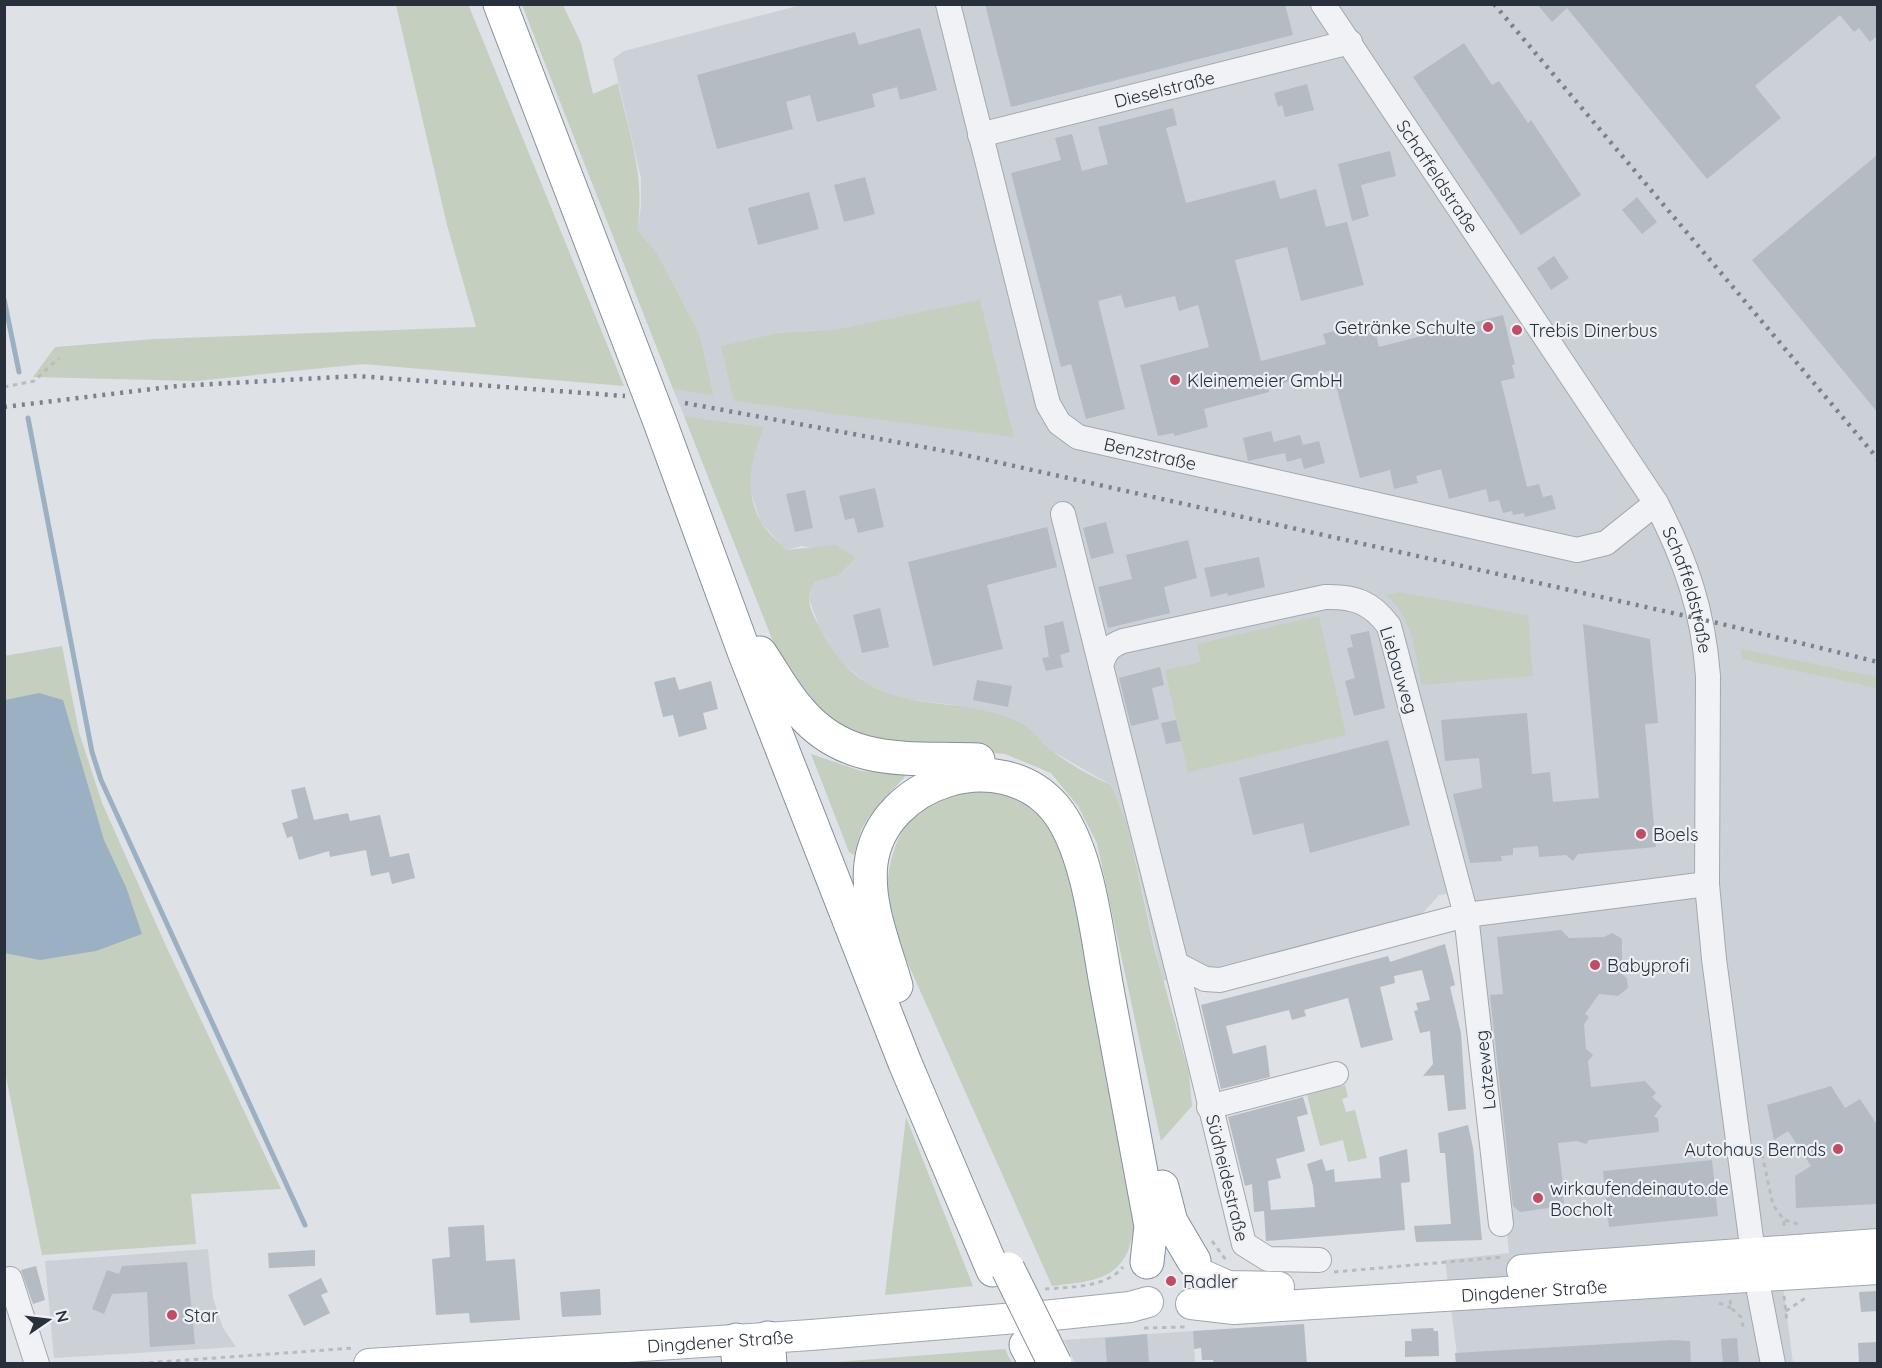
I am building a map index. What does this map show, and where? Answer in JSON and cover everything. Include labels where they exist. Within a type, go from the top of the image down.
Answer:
[{"type":"highway","points":[[500,4],[672,453],[745,654],[905,1063],[1000,1270],[1055,1364]]},
{"type":"highway","points":[[672,453],[760,653],[1000,1270],[1030,1357]]},
{"type":"highway","points":[[760,653],[799,710],[836,741],[854,751],[874,756],[980,761],[1022,771],[1051,788],[1076,818],[1085,835],[1101,883],[1165,1202],[1177,1236],[1201,1257]]},
{"type":"highway","points":[[909,1034],[873,904],[871,861],[880,835],[894,813],[909,798],[931,784],[975,775],[998,776],[1022,784],[1054,807],[1074,844],[1086,883],[1151,1226],[1141,1277]]},
{"type":"main road","name":"Dingdener Straße","points":[[1141,1277],[1159,1310],[1173,1312],[1191,1304],[1234,1309],[1754,1264],[1878,1244]]},
{"type":"main road","name":"Dingdener Straße","points":[[367,1355],[753,1351],[1074,1312],[1121,1293],[1141,1277],[1155,1255],[1176,1251],[1201,1257],[1228,1286],[1254,1289],[1754,1264],[1878,1269]]},
{"type":"main road","points":[[1191,1304],[1202,1285],[1201,1257]]},
{"type":"street","name":"Benzstraße","points":[[948,4],[1048,404],[1059,423],[1078,437],[1577,549],[1606,543],[1656,503]]},
{"type":"street","name":"Schaffeldstraße","points":[[1323,4],[1656,503],[1681,552],[1694,588],[1706,644],[1708,676],[1707,884],[1714,959],[1754,1264],[1773,1364]]},
{"type":"street","name":"Dieselstraße","points":[[980,135],[1350,42]]},
{"type":"street","points":[[1064,514],[1176,964],[1205,979],[1220,980],[1466,915],[1707,884]]},
{"type":"street","name":"Liebauweg","points":[[1101,666],[1105,654],[1112,645],[1123,641],[1325,597],[1348,596],[1366,602],[1389,626],[1466,915]]},
{"type":"street","name":"Lotzeweg","points":[[1466,915],[1502,1224]]},
{"type":"street","name":"Südheidestraße","points":[[1176,964],[1244,1244],[1268,1259],[1326,1266]]},
{"type":"street","name":"Südheidestraße","points":[[1209,1107],[1336,1074]]},
{"type":"street","points":[[10,1279],[38,1364]]},
{"type":"path","points":[[4,387],[34,381],[59,358]]},
{"type":"path","points":[[1760,1143],[1773,1205],[1784,1220],[1784,1234]]},
{"type":"path","points":[[1326,1266],[1515,1256]]},
{"type":"path","points":[[1201,1257],[1231,1264]]},
{"type":"path","points":[[1045,1289],[1082,1286],[1113,1276],[1141,1277]]},
{"type":"path","points":[[131,1364],[367,1355]]},
{"type":"shaded area","points":[[801,5],[1877,5],[1877,1266],[1781,1271],[1793,1363],[1458,1363],[1445,1260],[1509,1253],[1473,889],[1439,895],[1421,915],[1163,981],[1127,823],[1111,785],[1052,751],[1023,724],[953,705],[898,698],[867,684],[838,659],[819,626],[809,599],[814,582],[838,576],[856,558],[802,546],[786,550],[761,523],[750,490],[750,467],[763,427],[684,416],[673,389],[714,395],[700,335],[657,253],[637,229],[641,207],[641,178],[613,59],[624,51]]},
{"type":"shaded area","points":[[208,1249],[213,1298],[223,1328],[236,1347],[54,1358],[45,1261]]},
{"type":"shaded area","points":[[1193,1331],[1195,1363],[1075,1363],[1064,1340]]},
{"type":"green space","points":[[468,4],[624,386],[363,364],[196,381],[33,377],[55,347],[154,339],[476,327],[447,225],[396,5]]},
{"type":"green space","points":[[522,5],[563,5],[581,43],[593,94],[618,83],[638,173],[637,229],[657,253],[700,335],[714,396],[673,389]]},
{"type":"green space","points":[[980,300],[1014,437],[734,401],[721,346],[779,333],[834,330]]},
{"type":"green space","points":[[684,416],[764,427],[751,475],[752,498],[763,526],[786,550],[836,545],[856,558],[838,576],[814,582],[809,597],[809,604],[818,624],[845,665],[866,683],[889,694],[993,713],[1021,723],[1065,760],[1111,785],[1127,823],[1154,947],[1189,1073],[1192,1106],[1161,1141],[1097,843],[1078,806],[1051,773],[1005,754],[862,741],[806,706],[774,644]]},
{"type":"green space","points":[[1399,592],[1528,615],[1533,676],[1422,685],[1412,636],[1402,614],[1386,595]]},
{"type":"green space","points":[[1319,616],[1346,735],[1188,772],[1165,670],[1201,662],[1197,644]]},
{"type":"green space","points":[[62,646],[79,732],[102,803],[166,946],[281,1189],[191,1194],[196,1244],[42,1255],[5,1072],[4,656]]},
{"type":"green space","points":[[1741,649],[1877,677],[1877,688],[1742,659]]},
{"type":"green space","points":[[811,754],[861,771],[907,774],[868,818],[861,830],[854,855],[849,852]]},
{"type":"green space","points":[[979,786],[1024,799],[1058,837],[1083,901],[1144,1219],[1134,1231],[1122,1262],[1105,1275],[1085,1282],[1052,1286],[885,912],[891,862],[902,832],[911,819],[923,807],[939,797]]},
{"type":"green space","points":[[1345,1085],[1348,1097],[1342,1099],[1346,1112],[1355,1110],[1367,1158],[1348,1162],[1343,1140],[1320,1146],[1307,1095]]},
{"type":"green space","points":[[906,1117],[973,1286],[885,1295]]},
{"type":"green space","points":[[1005,1349],[1012,1363],[824,1363]]},
{"type":"water","points":[[39,693],[63,700],[104,840],[126,887],[142,934],[96,951],[40,960],[4,953],[5,700]]},
{"type":"building","points":[[985,4],[1285,4],[1293,35],[1011,107]]},
{"type":"building","points":[[1537,4],[1878,4],[1878,35],[1870,42],[1859,28],[1854,32],[1840,15],[1755,86],[1781,118],[1707,179],[1567,8],[1552,22]]},
{"type":"building","points":[[920,28],[937,90],[900,100],[897,87],[872,94],[875,107],[817,122],[810,95],[786,102],[793,129],[717,149],[697,75],[855,32],[859,45]]},
{"type":"building","points":[[1464,43],[1492,85],[1499,81],[1528,123],[1531,120],[1581,195],[1521,235],[1413,77]]},
{"type":"building","points":[[1307,84],[1314,110],[1285,117],[1282,105],[1278,107],[1274,93]]},
{"type":"building","points":[[1173,108],[1177,125],[1166,128],[1186,203],[1275,180],[1280,199],[1316,189],[1326,227],[1347,222],[1364,285],[1301,301],[1287,247],[1235,260],[1261,361],[1326,344],[1323,334],[1373,321],[1379,347],[1503,315],[1515,364],[1512,365],[1515,378],[1501,381],[1527,487],[1539,484],[1543,497],[1552,495],[1556,509],[1525,517],[1524,513],[1513,515],[1512,511],[1503,513],[1499,500],[1489,502],[1486,489],[1449,499],[1441,469],[1416,476],[1418,483],[1394,489],[1390,470],[1360,478],[1332,370],[1268,387],[1269,392],[1204,409],[1208,427],[1175,436],[1173,433],[1158,436],[1140,365],[1209,347],[1198,305],[1179,311],[1175,296],[1125,308],[1121,295],[1098,301],[1125,409],[1086,419],[1071,364],[1061,367],[1011,173],[1061,160],[1055,138],[1072,134],[1082,171],[1108,164],[1098,127]]},
{"type":"building","points":[[1390,151],[1396,176],[1361,185],[1369,216],[1352,221],[1338,164]]},
{"type":"building","points":[[1878,154],[1878,413],[1752,260]]},
{"type":"building","points":[[865,177],[875,214],[844,222],[834,185]]},
{"type":"building","points":[[809,192],[819,229],[758,245],[748,208]]},
{"type":"building","points":[[1637,197],[1657,222],[1642,234],[1622,210]]},
{"type":"building","points":[[1554,256],[1569,278],[1551,290],[1537,268]]},
{"type":"building","points":[[1271,431],[1274,442],[1300,435],[1303,445],[1319,441],[1325,463],[1304,469],[1301,458],[1287,462],[1285,453],[1248,461],[1243,438]]},
{"type":"building","points":[[875,488],[884,527],[858,533],[854,518],[845,520],[839,496]]},
{"type":"building","points":[[805,490],[813,528],[795,532],[786,494]]},
{"type":"building","points":[[1106,522],[1114,553],[1091,559],[1083,528]]},
{"type":"building","points":[[1047,527],[1057,567],[987,585],[1003,649],[933,666],[908,562]]},
{"type":"building","points":[[1188,540],[1197,578],[1164,587],[1170,613],[1108,628],[1098,587],[1132,579],[1126,555]]},
{"type":"building","points":[[1259,557],[1265,587],[1228,596],[1227,593],[1211,597],[1204,568]]},
{"type":"building","points":[[880,608],[889,647],[862,653],[853,615]]},
{"type":"building","points":[[1063,621],[1070,652],[1060,655],[1063,667],[1046,671],[1042,658],[1049,657],[1044,626]]},
{"type":"building","points":[[1583,624],[1650,639],[1658,723],[1645,724],[1656,847],[1578,854],[1573,861],[1566,855],[1539,857],[1538,846],[1513,848],[1513,855],[1501,856],[1502,861],[1470,863],[1453,794],[1482,788],[1479,758],[1445,761],[1441,720],[1527,713],[1532,774],[1550,772],[1553,802],[1599,798]]},
{"type":"building","points":[[1369,631],[1385,708],[1354,716],[1345,681],[1355,678],[1347,648],[1353,647],[1350,635]]},
{"type":"building","points":[[1160,667],[1164,685],[1152,688],[1159,719],[1131,726],[1119,678]]},
{"type":"building","points":[[675,677],[679,690],[711,681],[718,709],[703,713],[707,729],[679,737],[673,715],[663,717],[654,682]]},
{"type":"building","points":[[977,680],[1012,686],[1008,707],[973,700]]},
{"type":"building","points":[[1176,720],[1181,741],[1166,744],[1161,723]]},
{"type":"building","points":[[1388,740],[1410,825],[1310,853],[1303,823],[1253,835],[1239,778]]},
{"type":"building","points":[[305,787],[314,820],[348,813],[350,821],[380,815],[390,857],[409,853],[415,878],[392,884],[389,872],[371,876],[366,850],[330,857],[329,851],[299,860],[292,836],[287,838],[282,823],[298,818],[291,790]]},
{"type":"building","points":[[1561,930],[1569,938],[1604,937],[1612,933],[1622,939],[1622,959],[1627,963],[1621,972],[1627,979],[1628,988],[1618,996],[1599,994],[1585,1014],[1589,1017],[1584,1024],[1586,1049],[1593,1055],[1588,1061],[1591,1087],[1645,1081],[1656,1093],[1652,1097],[1662,1106],[1654,1116],[1658,1119],[1659,1132],[1589,1140],[1586,1144],[1577,1141],[1558,1143],[1563,1184],[1560,1184],[1564,1202],[1556,1210],[1549,1208],[1520,1212],[1513,1206],[1490,995],[1503,994],[1497,937]]},
{"type":"building","points":[[1445,944],[1455,985],[1450,987],[1461,1033],[1466,1109],[1448,1111],[1444,1075],[1423,1076],[1433,1064],[1430,1031],[1420,1033],[1414,1011],[1418,1010],[1416,1003],[1430,1000],[1422,970],[1394,976],[1395,983],[1380,987],[1393,1040],[1361,1048],[1348,998],[1304,1010],[1306,1016],[1292,1020],[1289,1010],[1226,1026],[1233,1054],[1266,1045],[1270,1077],[1221,1089],[1201,1005],[1388,956],[1390,962]]},
{"type":"building","name":"Autohaus Bernds","points":[[1831,1086],[1845,1108],[1860,1099],[1878,1126],[1878,1204],[1796,1208],[1795,1176],[1811,1166],[1788,1131],[1774,1140],[1767,1105]]},
{"type":"building","points":[[1303,1097],[1308,1114],[1297,1117],[1305,1151],[1276,1159],[1281,1178],[1268,1181],[1271,1210],[1315,1207],[1313,1186],[1307,1164],[1322,1159],[1326,1171],[1334,1169],[1335,1182],[1381,1178],[1379,1157],[1407,1149],[1410,1182],[1401,1183],[1405,1230],[1266,1241],[1264,1211],[1254,1212],[1252,1184],[1245,1186],[1228,1117]]},
{"type":"building","points":[[1468,1125],[1473,1148],[1482,1240],[1416,1242],[1414,1226],[1451,1224],[1445,1153],[1440,1153],[1438,1133]]},
{"type":"building","points":[[1712,1160],[1718,1216],[1609,1227],[1603,1171]]},
{"type":"building","points":[[484,1225],[486,1261],[515,1259],[520,1320],[470,1323],[469,1313],[436,1315],[432,1259],[450,1257],[448,1227]]},
{"type":"building","points":[[315,1250],[315,1266],[269,1268],[268,1253]]},
{"type":"building","points":[[187,1262],[195,1344],[150,1347],[147,1292],[112,1294],[104,1314],[92,1309],[107,1270],[119,1274],[122,1266]]},
{"type":"building","points":[[36,1266],[45,1300],[33,1304],[21,1270]]},
{"type":"building","points":[[321,1278],[328,1292],[321,1295],[330,1313],[304,1326],[288,1295]]},
{"type":"building","points":[[600,1289],[601,1315],[562,1317],[560,1292]]},
{"type":"building","points":[[1878,1291],[1878,1311],[1861,1312],[1859,1292]]},
{"type":"building","points":[[1304,1324],[1307,1364],[1214,1364],[1213,1360],[1202,1360],[1201,1348],[1194,1349],[1193,1331]]},
{"type":"building","points":[[1433,1328],[1434,1331],[1438,1331],[1439,1356],[1405,1357],[1405,1341],[1412,1341],[1411,1329]]},
{"type":"building","points":[[1147,1334],[1149,1364],[1107,1364],[1105,1338]]},
{"type":"building","points":[[1737,1338],[1739,1364],[1723,1364],[1721,1339]]},
{"type":"building","points":[[1674,1340],[1690,1341],[1691,1364],[1456,1364],[1455,1353]]},
{"type":"building","points":[[1878,1342],[1878,1364],[1859,1364],[1858,1343]]},
{"type":"waterway","points":[[4,299],[19,372]]},
{"type":"waterway","points":[[28,418],[92,752],[101,780],[305,1225]]},
{"type":"railway","points":[[1494,4],[1878,459]]},
{"type":"railway","points":[[4,407],[177,386],[357,376],[625,396]]},
{"type":"railway","points":[[685,403],[956,453],[1722,624],[1878,662]]},
{"type":"place","name":"Getränke Schulte","points":[[1488,327]]},
{"type":"place","name":"Trebis Dinerbus","points":[[1517,330]]},
{"type":"place","name":"Kleinemeier GmbH","points":[[1175,380]]},
{"type":"place","name":"Boels","points":[[1641,834]]},
{"type":"place","name":"Babyprofi","points":[[1595,965]]},
{"type":"place","name":"Autohaus Bernds","points":[[1838,1149]]},
{"type":"place","name":"wirkaufendeinauto.de Bocholt","points":[[1538,1198]]},
{"type":"place","name":"Radler","points":[[1171,1281]]},
{"type":"place","name":"Star","points":[[172,1315]]}]
